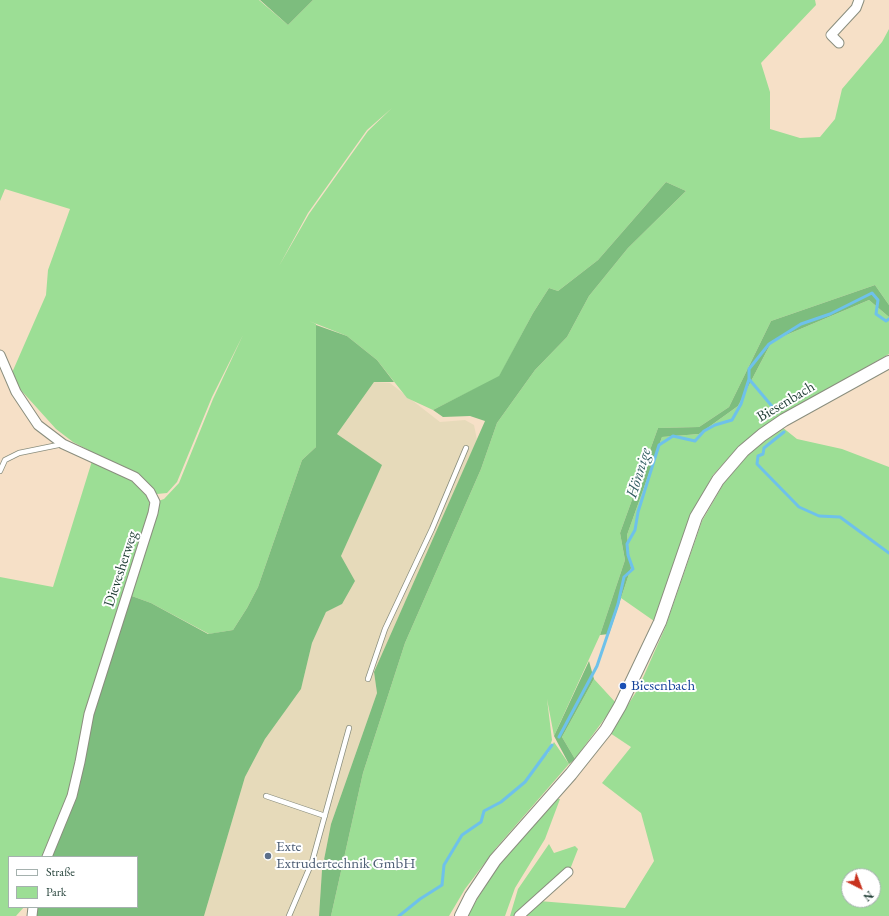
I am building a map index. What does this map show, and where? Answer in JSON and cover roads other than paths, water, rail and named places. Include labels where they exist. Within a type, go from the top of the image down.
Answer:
[{"type":"main road","name":"Biesenbach","points":[[461,916],[471,896],[495,860],[571,774],[606,730],[638,670],[660,622],[696,517],[718,480],[743,451],[762,435],[784,420],[889,362]]},
{"type":"street","points":[[839,43],[831,35],[856,8],[859,0]]},
{"type":"street","name":"Dievesherweg","points":[[0,355],[16,392],[38,425],[63,444],[135,477],[150,492],[154,502],[153,513],[89,714],[72,796],[47,856]]},
{"type":"street","points":[[519,916],[568,872]]},
{"type":"lane","points":[[0,471],[5,460],[19,453],[63,444]]},
{"type":"lane","points":[[368,679],[385,628],[432,529],[466,448]]},
{"type":"lane","points":[[289,916],[312,862],[349,728]]},
{"type":"lane","points":[[266,796],[325,816]]},
{"type":"waterway","name":"Hönnige","points":[[559,737],[597,666],[618,604],[624,577],[633,569],[628,555],[627,544],[635,530],[638,512],[659,445],[673,436],[695,441],[704,431],[715,425],[732,420],[741,404],[749,379],[749,369],[769,344],[801,324],[830,314],[872,293],[878,300],[876,314],[886,321],[889,319]]},
{"type":"waterway","points":[[749,379],[776,411]]},
{"type":"waterway","points":[[784,432],[764,448],[763,454],[758,456],[757,464],[799,507],[819,516],[840,517],[889,553]]},
{"type":"waterway","name":"Hönnige","points":[[399,916],[420,899],[442,885],[444,865],[462,835],[481,822],[484,811],[501,802],[525,782],[552,745]]},
{"type":"place","name":"Biesenbach","points":[[623,686]]},
{"type":"place","name":"Exte Extrudertechnik GmbH","points":[[268,856]]}]
